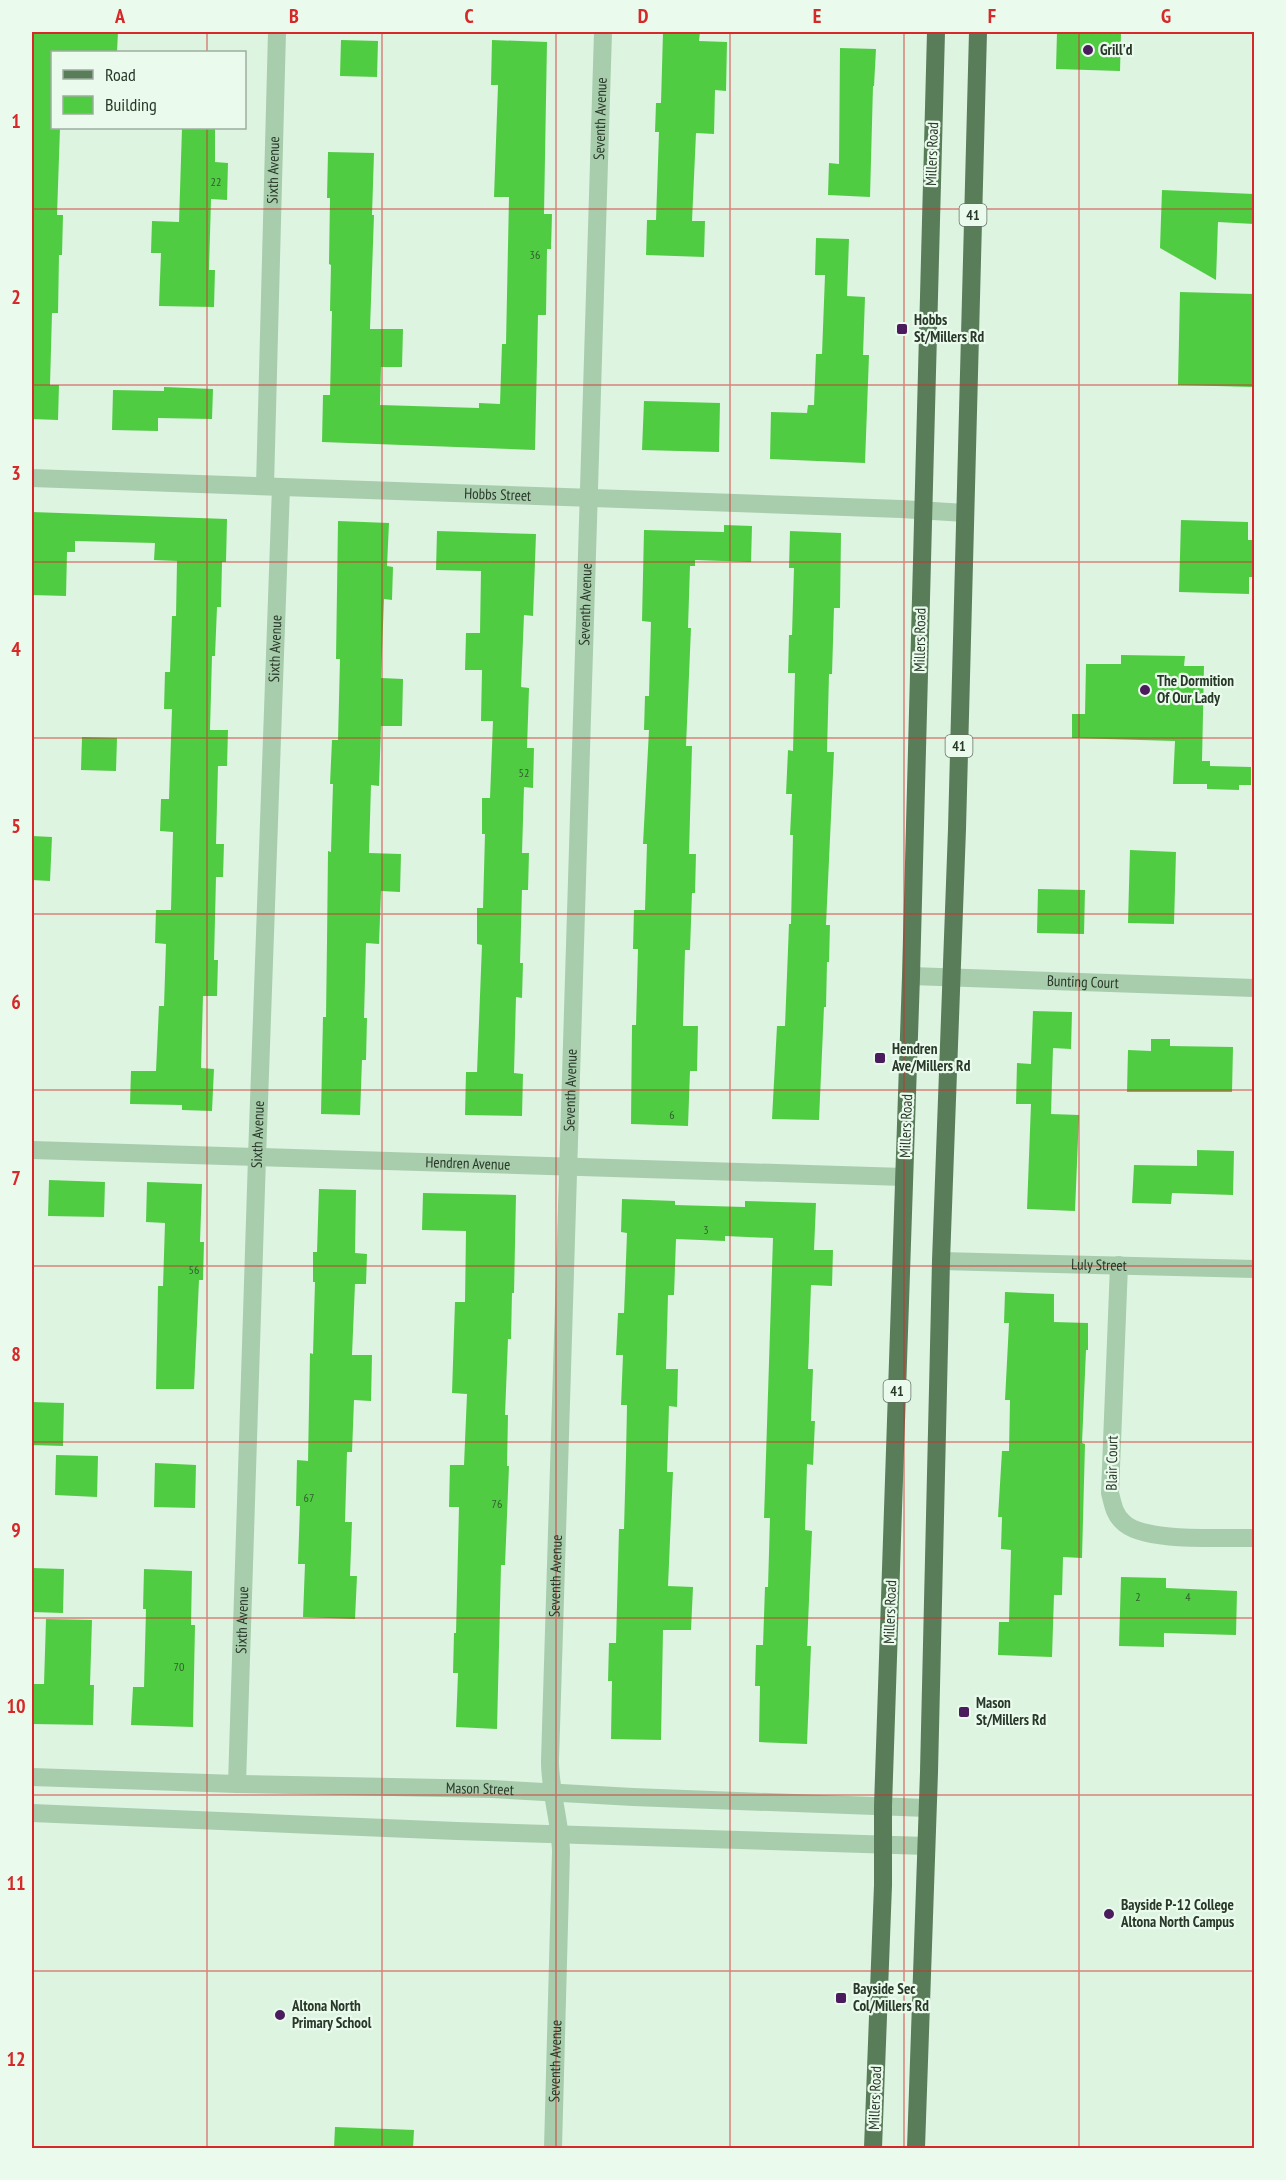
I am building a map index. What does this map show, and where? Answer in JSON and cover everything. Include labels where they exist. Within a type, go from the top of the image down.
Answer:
[{"type":"main road","name":"Millers Road","points":[[873,2148],[911,976],[936,32]]},
{"type":"main road","name":"41","points":[[916,2148],[978,32]]},
{"type":"street","name":"Sixth Avenue","points":[[237,1784],[257,1157],[273,486],[277,32]]},
{"type":"street","name":"Seventh Avenue","points":[[552,2148],[561,1835],[552,1792],[550,1761],[603,32]]},
{"type":"street","name":"Hobbs Street","points":[[32,478],[589,497],[965,513]]},
{"type":"street","name":"Bunting Court","points":[[911,976],[1254,988]]},
{"type":"street","name":"Hendren Avenue","points":[[32,1150],[904,1177]]},
{"type":"street","name":"Luly Street","points":[[941,1261],[1254,1269]]},
{"type":"street","name":"Blair Court","points":[[1119,1265],[1110,1493],[1114,1510],[1123,1522],[1137,1532],[1159,1536],[1254,1538]]},
{"type":"street","name":"Mason Street","points":[[32,1777],[492,1789],[633,1797],[927,1808]]},
{"type":"street","points":[[32,1812],[561,1835],[926,1846]]},
{"type":"building","points":[[32,32],[118,32],[117,51],[51,51],[51,129],[60,129],[57,215],[63,215],[62,255],[59,255],[58,313],[52,313],[50,385],[59,385],[58,420],[32,419]]},
{"type":"building","points":[[663,32],[700,32],[699,41],[727,42],[726,91],[715,90],[714,134],[696,133],[692,221],[705,221],[704,257],[646,255],[647,220],[656,220],[659,132],[655,132],[656,103],[661,103]]},
{"type":"building","name":"Grill'd","points":[[1057,32],[1121,32],[1120,71],[1056,69]]},
{"type":"building","points":[[341,40],[378,41],[377,77],[340,76]]},
{"type":"building","points":[[492,40],[547,42],[544,214],[552,214],[551,249],[547,249],[546,315],[538,315],[535,450],[322,442],[323,395],[330,395],[332,311],[330,311],[331,265],[329,264],[330,198],[327,198],[328,152],[374,153],[370,329],[403,329],[402,367],[381,367],[380,405],[479,408],[479,403],[500,404],[502,344],[506,344],[509,197],[494,197],[498,85],[491,85]]},
{"type":"building","points":[[840,48],[876,49],[870,197],[828,195],[829,163],[839,164]]},
{"type":"building","points":[[182,129],[215,129],[215,162],[228,163],[227,200],[211,199],[209,270],[215,270],[214,307],[159,306],[161,253],[151,253],[152,221],[179,222]]},
{"type":"building","points":[[1162,190],[1254,194],[1254,224],[1218,222],[1216,280],[1160,248]]},
{"type":"building","points":[[816,238],[849,239],[847,296],[865,297],[863,355],[869,355],[865,463],[770,459],[771,412],[807,413],[808,405],[814,405],[816,354],[822,354],[825,275],[815,275]]},
{"type":"building","points":[[1180,292],[1254,294],[1254,387],[1178,385]]},
{"type":"building","points":[[164,387],[213,389],[212,419],[158,418],[158,431],[112,430],[113,390],[164,391]]},
{"type":"building","points":[[644,401],[720,403],[719,452],[642,450]]},
{"type":"building","points":[[32,512],[227,519],[226,562],[222,562],[221,607],[217,607],[215,656],[212,656],[210,730],[228,730],[227,766],[218,766],[216,844],[224,844],[223,877],[216,877],[214,960],[218,960],[217,996],[203,996],[201,1068],[214,1069],[212,1111],[182,1110],[182,1105],[130,1104],[131,1071],[156,1071],[159,1006],[164,1006],[166,944],[155,943],[156,910],[171,910],[173,832],[160,831],[161,799],[169,799],[172,709],[164,709],[165,672],[170,672],[172,616],[176,616],[177,561],[154,560],[155,543],[75,541],[75,552],[67,552],[66,596],[32,595]]},
{"type":"building","points":[[1181,520],[1248,522],[1248,540],[1254,540],[1254,577],[1249,577],[1249,594],[1179,592]]},
{"type":"building","points":[[338,521],[389,523],[387,566],[393,567],[392,600],[384,599],[381,678],[403,679],[402,726],[381,726],[379,786],[371,785],[369,853],[401,854],[400,892],[381,891],[379,944],[366,943],[364,1018],[367,1018],[366,1060],[362,1060],[360,1115],[321,1114],[323,1017],[326,1017],[328,851],[331,852],[333,784],[330,784],[332,740],[338,740],[340,659],[336,659]]},
{"type":"building","points":[[724,525],[752,526],[751,562],[695,560],[695,566],[690,566],[688,628],[691,628],[686,746],[692,746],[689,854],[696,854],[690,950],[685,950],[683,1026],[698,1026],[697,1071],[690,1071],[688,1126],[631,1124],[632,1025],[636,1025],[638,949],[633,949],[634,910],[645,910],[647,844],[643,844],[649,730],[644,730],[645,696],[649,696],[651,622],[642,621],[644,530],[724,532]]},
{"type":"building","points":[[437,531],[536,534],[533,616],[524,615],[521,687],[529,688],[527,748],[534,748],[533,788],[524,787],[522,853],[529,853],[528,890],[522,890],[520,963],[523,963],[522,998],[516,997],[514,1073],[523,1074],[522,1116],[465,1115],[466,1072],[477,1072],[482,945],[477,944],[477,908],[483,908],[485,834],[482,834],[482,798],[490,798],[493,721],[481,721],[482,670],[465,670],[466,633],[480,633],[481,571],[436,570]]},
{"type":"building","points":[[790,531],[841,533],[840,608],[834,608],[832,674],[829,674],[827,752],[834,752],[826,925],[830,925],[829,962],[827,962],[826,1007],[824,1007],[819,1120],[772,1119],[777,1026],[785,1026],[789,924],[791,924],[792,794],[786,794],[788,750],[793,751],[795,673],[788,673],[789,635],[792,635],[794,568],[789,568]]},
{"type":"building","name":"The Dormition Of Our Lady","points":[[1121,655],[1185,656],[1184,666],[1204,666],[1202,761],[1210,761],[1210,766],[1251,767],[1251,785],[1239,785],[1239,790],[1207,789],[1207,784],[1173,784],[1175,741],[1072,738],[1072,714],[1085,714],[1086,664],[1121,664]]},
{"type":"building","points":[[82,737],[117,738],[116,771],[81,770]]},
{"type":"building","points":[[32,836],[52,837],[50,881],[32,880]]},
{"type":"building","points":[[1130,850],[1176,852],[1174,924],[1128,923]]},
{"type":"building","points":[[1038,889],[1085,890],[1084,934],[1037,933]]},
{"type":"building","points":[[1033,1011],[1072,1012],[1071,1049],[1053,1048],[1051,1114],[1079,1115],[1075,1211],[1027,1209],[1031,1104],[1016,1104],[1017,1063],[1031,1064]]},
{"type":"building","points":[[1151,1039],[1170,1039],[1170,1046],[1233,1047],[1232,1092],[1127,1092],[1128,1050],[1151,1051]]},
{"type":"building","points":[[1197,1150],[1234,1151],[1233,1195],[1172,1193],[1171,1204],[1132,1203],[1134,1165],[1197,1166]]},
{"type":"building","points":[[49,1180],[105,1182],[104,1217],[48,1216]]},
{"type":"building","points":[[147,1182],[202,1184],[200,1242],[204,1242],[203,1280],[199,1280],[194,1389],[156,1389],[158,1286],[163,1286],[165,1223],[146,1222]]},
{"type":"building","points":[[319,1189],[356,1190],[355,1253],[367,1254],[366,1284],[355,1284],[352,1355],[372,1355],[371,1401],[354,1400],[352,1452],[347,1452],[345,1522],[352,1522],[350,1576],[357,1576],[355,1619],[303,1617],[305,1564],[298,1564],[300,1506],[296,1506],[297,1460],[308,1461],[310,1353],[313,1354],[315,1282],[313,1282],[313,1252],[317,1252]]},
{"type":"building","points":[[423,1193],[516,1195],[514,1293],[512,1293],[511,1339],[508,1339],[505,1415],[508,1415],[507,1466],[509,1466],[505,1565],[501,1565],[497,1729],[456,1727],[458,1673],[453,1673],[459,1507],[449,1507],[450,1465],[464,1465],[467,1394],[452,1393],[455,1302],[465,1302],[466,1231],[422,1230]]},
{"type":"building","points":[[622,1199],[675,1201],[675,1205],[745,1207],[745,1201],[816,1203],[814,1250],[833,1250],[832,1286],[811,1285],[808,1369],[813,1369],[811,1421],[815,1421],[813,1465],[807,1464],[805,1530],[812,1531],[807,1646],[811,1646],[807,1744],[759,1742],[760,1686],[755,1686],[756,1645],[763,1645],[765,1587],[768,1587],[770,1518],[764,1518],[773,1238],[725,1236],[725,1241],[676,1239],[674,1295],[668,1295],[666,1369],[678,1369],[677,1407],[669,1406],[667,1472],[673,1472],[668,1586],[693,1587],[691,1630],[663,1630],[661,1740],[611,1739],[612,1681],[608,1681],[609,1643],[616,1643],[619,1529],[624,1529],[626,1456],[627,1405],[621,1405],[623,1355],[616,1355],[618,1313],[624,1313],[627,1233],[621,1232]]},
{"type":"building","points":[[1005,1292],[1054,1294],[1054,1322],[1088,1323],[1082,1443],[1085,1444],[1082,1558],[1063,1557],[1062,1595],[1054,1595],[1052,1657],[998,1655],[999,1622],[1009,1622],[1011,1550],[1001,1549],[1002,1517],[998,1517],[1002,1451],[1009,1451],[1010,1400],[1005,1400],[1009,1323],[1004,1323]]},
{"type":"building","points":[[32,1402],[64,1403],[63,1446],[32,1445]]},
{"type":"building","points":[[56,1455],[98,1456],[97,1497],[55,1495]]},
{"type":"building","points":[[155,1463],[196,1465],[195,1508],[154,1507]]},
{"type":"building","points":[[32,1568],[64,1569],[63,1613],[32,1612]]},
{"type":"building","points":[[144,1569],[192,1571],[191,1625],[195,1625],[193,1727],[131,1725],[133,1687],[144,1687],[146,1609],[143,1609]]},
{"type":"building","points":[[1121,1577],[1166,1578],[1166,1588],[1237,1591],[1236,1635],[1164,1633],[1164,1647],[1119,1646]]},
{"type":"building","points":[[46,1619],[92,1620],[90,1685],[94,1685],[93,1725],[32,1724],[34,1684],[44,1684]]},
{"type":"building","points":[[335,2127],[414,2130],[413,2148],[334,2148]]},
{"type":"place","name":"Grill'd","points":[[1088,50]]},
{"type":"place","name":"Hobbs St/Millers Rd","points":[[902,329]]},
{"type":"place","name":"The Dormition Of Our Lady","points":[[1145,690]]},
{"type":"place","name":"Hendren Ave/Millers Rd","points":[[880,1058]]},
{"type":"place","name":"Mason St/Millers Rd","points":[[964,1712]]},
{"type":"place","name":"Bayside P-12 College Altona North Campus","points":[[1109,1914]]},
{"type":"place","name":"Bayside Sec Col/Millers Rd","points":[[841,1998]]},
{"type":"place","name":"Altona North Primary School","points":[[280,2015]]}]
